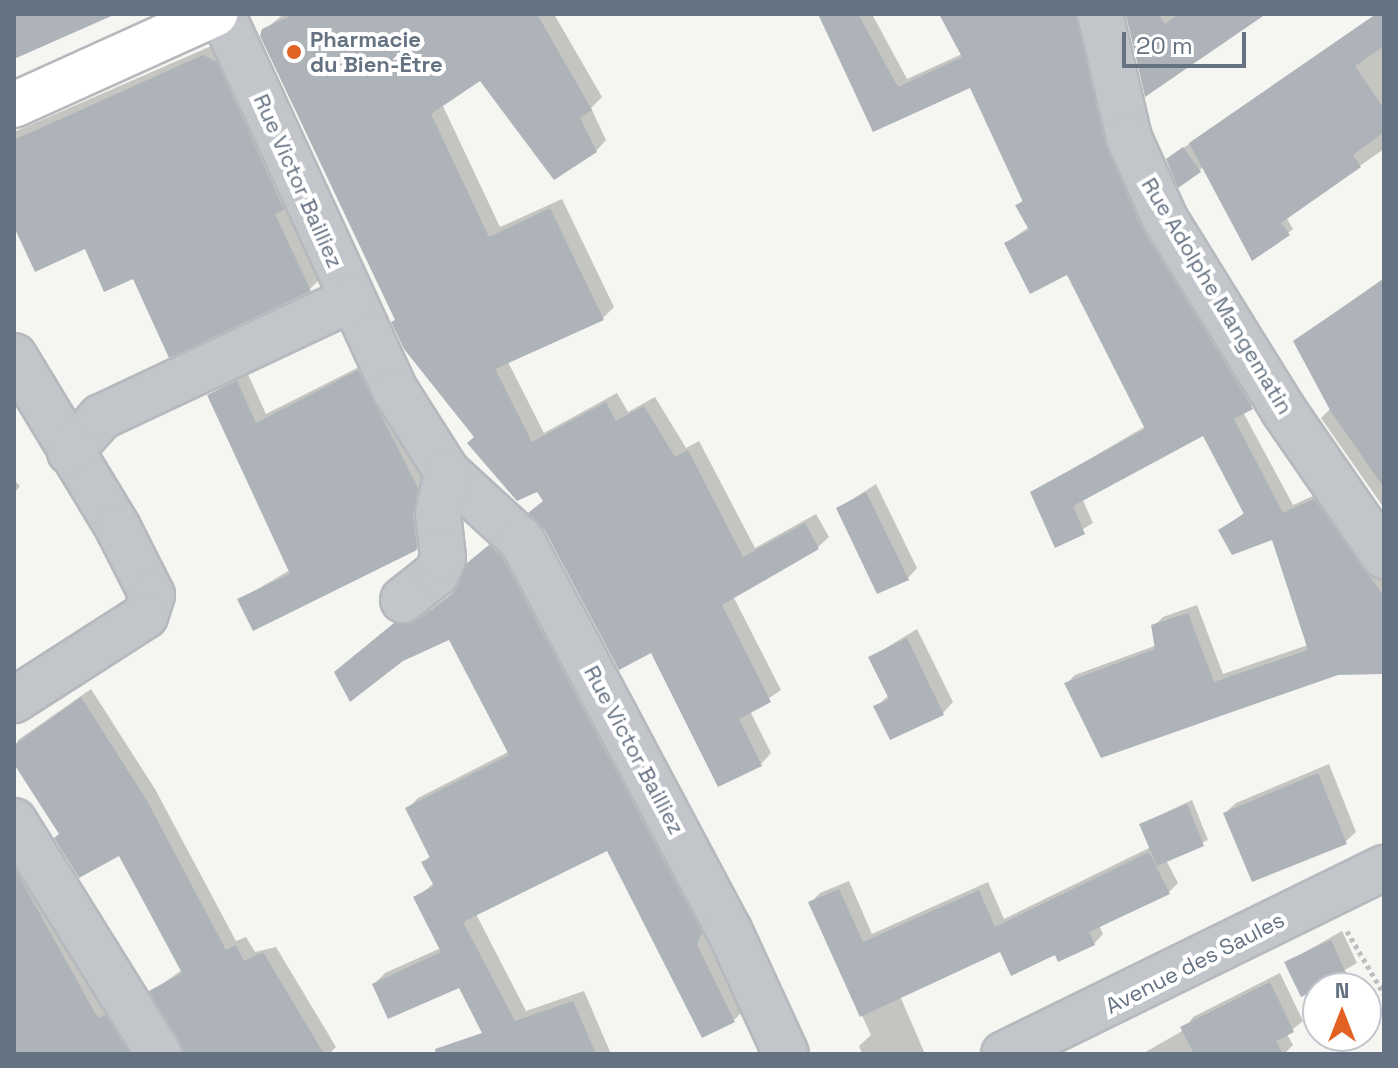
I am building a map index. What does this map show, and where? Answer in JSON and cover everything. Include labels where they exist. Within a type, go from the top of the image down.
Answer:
[{"type":"main road","points":[[14,105],[215,14]]},
{"type":"street","name":"Rue Victor Bailliez","points":[[222,14],[350,300],[395,390],[447,472],[522,541],[729,930],[786,1054]]},
{"type":"street","name":"Rue Adolphe Mangematin","points":[[1100,14],[1129,138],[1165,219],[1284,411],[1384,556]]},
{"type":"street","points":[[70,452],[101,417],[350,300]]},
{"type":"street","points":[[14,356],[118,528],[152,595],[145,616],[14,700]]},
{"type":"street","points":[[403,600],[437,573],[443,558],[438,513],[447,472]]},
{"type":"street","points":[[14,821],[159,1054]]},
{"type":"street","name":"Avenue des Saules","points":[[1004,1054],[1384,868]]},
{"type":"path","points":[[1325,897],[1384,994]]},
{"type":"building","points":[[14,14],[116,14],[14,59]]},
{"type":"building","points":[[295,14],[537,14],[592,110],[580,118],[597,152],[554,180],[480,81],[431,114],[489,237],[550,208],[604,320],[495,369],[532,442],[606,402],[616,421],[644,406],[675,457],[688,450],[743,557],[805,523],[819,549],[722,605],[771,702],[739,719],[762,766],[718,787],[651,653],[619,670],[544,529],[528,513],[543,501],[537,492],[517,501],[467,443],[474,437],[404,349],[391,322],[395,320],[260,36],[262,29]]},
{"type":"building","points":[[818,14],[858,14],[898,87],[962,57],[939,14],[1076,14],[1105,144],[1142,229],[1253,409],[1234,419],[1283,513],[1314,499],[1384,596],[1384,674],[1338,675],[1101,758],[1064,683],[1155,649],[1151,625],[1188,613],[1214,682],[1308,650],[1272,540],[1232,555],[1218,530],[1244,514],[1203,436],[1073,506],[1085,534],[1055,548],[1030,492],[1145,429],[1067,275],[1030,294],[1004,243],[1029,230],[1015,205],[1023,202],[970,88],[873,132]]},
{"type":"building","points":[[1126,14],[1158,14],[1165,24],[1179,14],[1266,14],[1145,97]]},
{"type":"building","points":[[1376,14],[1384,14],[1384,46],[1355,66],[1384,109],[1384,132],[1353,155],[1361,167],[1281,223],[1290,235],[1252,261],[1189,143]]},
{"type":"building","points":[[203,55],[217,62],[284,210],[275,214],[311,291],[169,358],[133,279],[104,292],[85,249],[35,272],[14,227],[14,140]]},
{"type":"building","points":[[1183,147],[1201,172],[1178,188],[1166,159]]},
{"type":"building","points":[[1384,279],[1384,488],[1330,410],[1293,341]]},
{"type":"building","points":[[358,370],[418,488],[413,515],[417,550],[253,631],[237,599],[290,574],[207,395],[237,381],[256,423]]},
{"type":"building","points":[[866,492],[909,580],[877,594],[836,508]]},
{"type":"building","points":[[489,545],[502,557],[702,933],[697,945],[735,1022],[702,1038],[607,851],[463,922],[515,1021],[573,1001],[596,1054],[436,1054],[435,1049],[482,1033],[459,988],[388,1019],[372,984],[441,952],[413,897],[434,886],[421,862],[430,858],[405,808],[509,755],[449,640],[403,661],[350,702],[334,672],[394,623],[418,620],[453,593],[467,563]]},
{"type":"building","points":[[907,638],[944,715],[890,740],[873,706],[889,699],[868,657]]},
{"type":"building","points":[[81,697],[146,799],[226,950],[236,945],[244,961],[263,952],[324,1054],[184,1054],[149,991],[182,973],[119,856],[79,878],[54,838],[59,834],[14,764],[14,745]]},
{"type":"building","points":[[1318,773],[1347,844],[1252,882],[1223,813]]},
{"type":"building","points":[[1187,804],[1204,846],[1157,866],[1139,824]]},
{"type":"building","points":[[1149,852],[1170,894],[1089,932],[1095,945],[1058,962],[1055,955],[1011,976],[1000,952],[860,1017],[808,902],[839,889],[863,942],[979,890],[995,927]]},
{"type":"building","points":[[15,869],[95,1013],[99,1018],[105,1015],[130,1054],[14,1054]]},
{"type":"building","points":[[1331,940],[1346,972],[1302,972],[1301,997],[1284,962]]},
{"type":"building","points":[[1270,982],[1294,1032],[1276,1041],[1283,1054],[1194,1054],[1180,1027]]},
{"type":"place","name":"Pharmacie du Bien-Être","points":[[294,52]]}]
